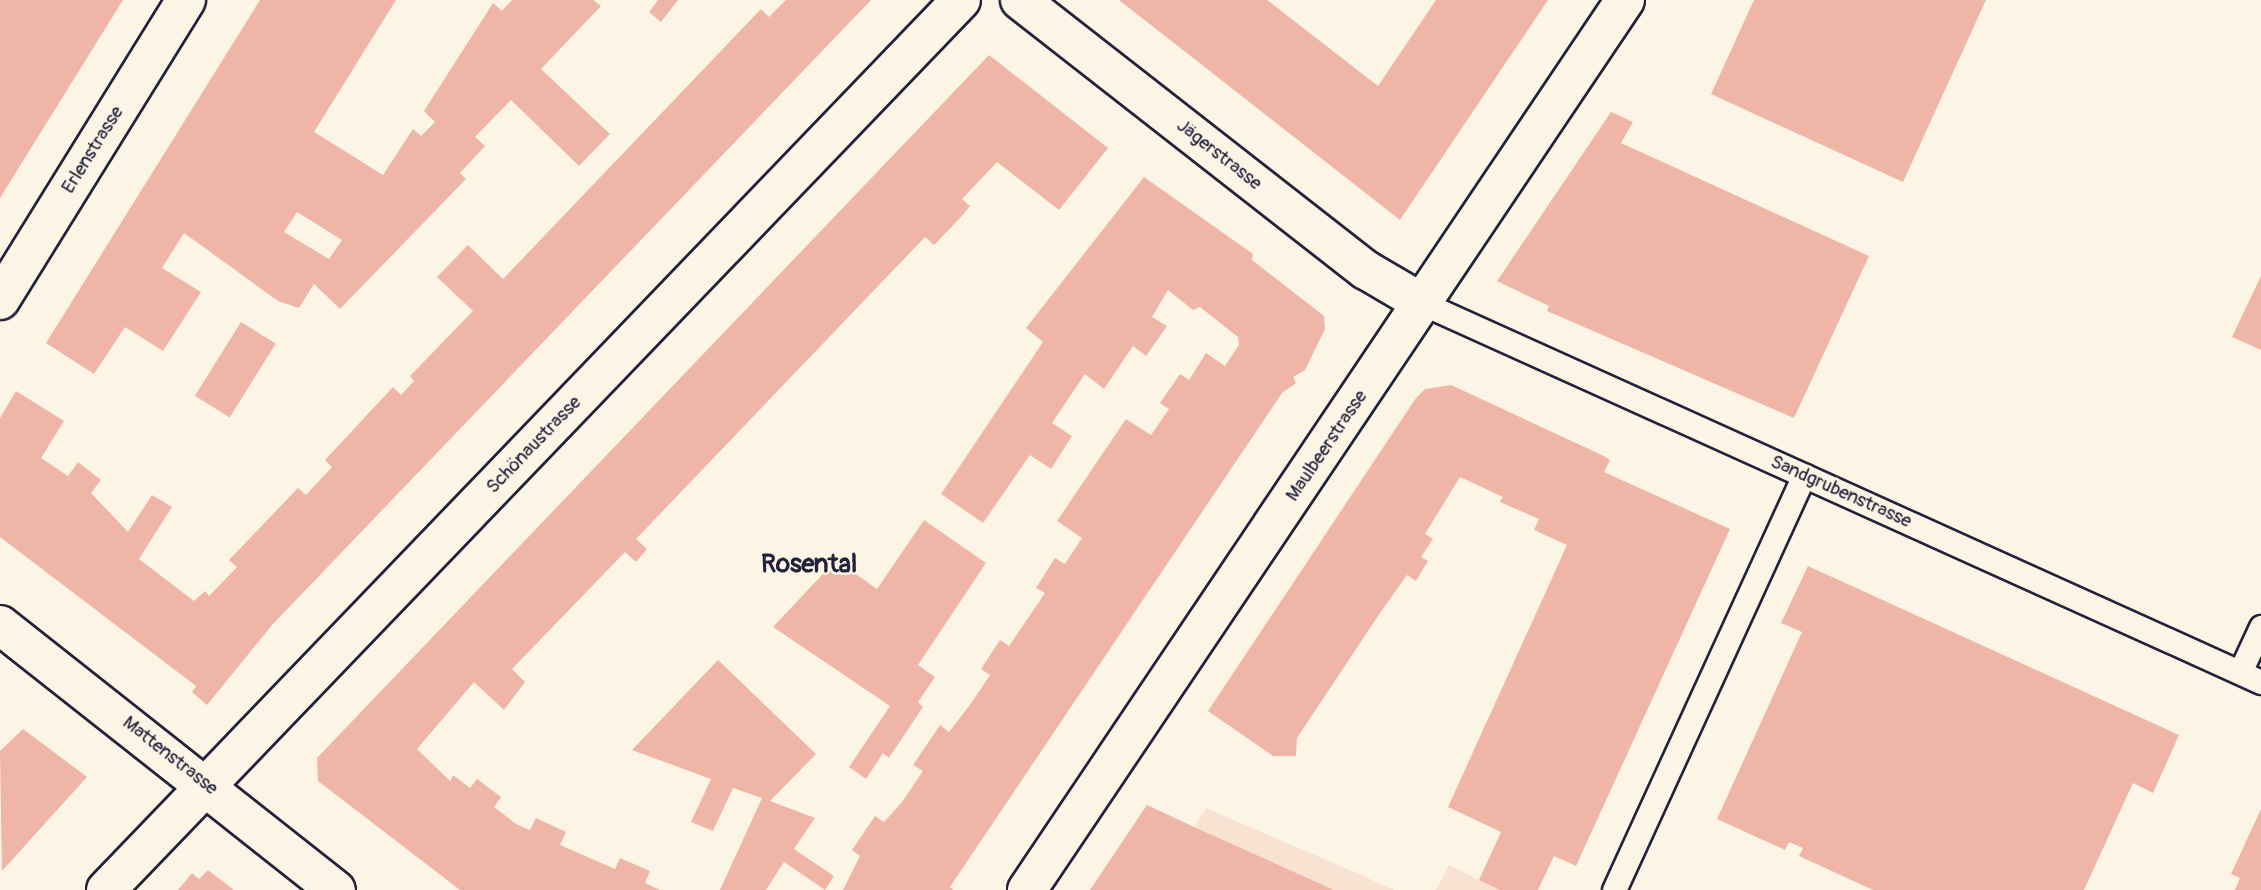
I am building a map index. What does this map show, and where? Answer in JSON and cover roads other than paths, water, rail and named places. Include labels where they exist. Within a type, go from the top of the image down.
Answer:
[{"type":"street","name":"Erlenstrasse","points":[[0,300],[186,0]]},
{"type":"street","name":"Schönaustrasse","points":[[106,890],[961,0]]},
{"type":"street","name":"Jägerstrasse","points":[[1020,0],[1366,270],[1422,303]]},
{"type":"street","name":"Maulbeerstrasse","points":[[1027,890],[1625,0]]},
{"type":"street","name":"Mattenstrasse","points":[[0,625],[208,785],[336,890]]},
{"type":"lane","name":"Sandgrubenstrasse","points":[[1422,303],[2251,677]]},
{"type":"lane","points":[[1614,890],[1804,475]]},
{"type":"lane","points":[[2251,677],[2261,627]]},
{"type":"district","name":"Rosental","points":[[809,565]]}]
